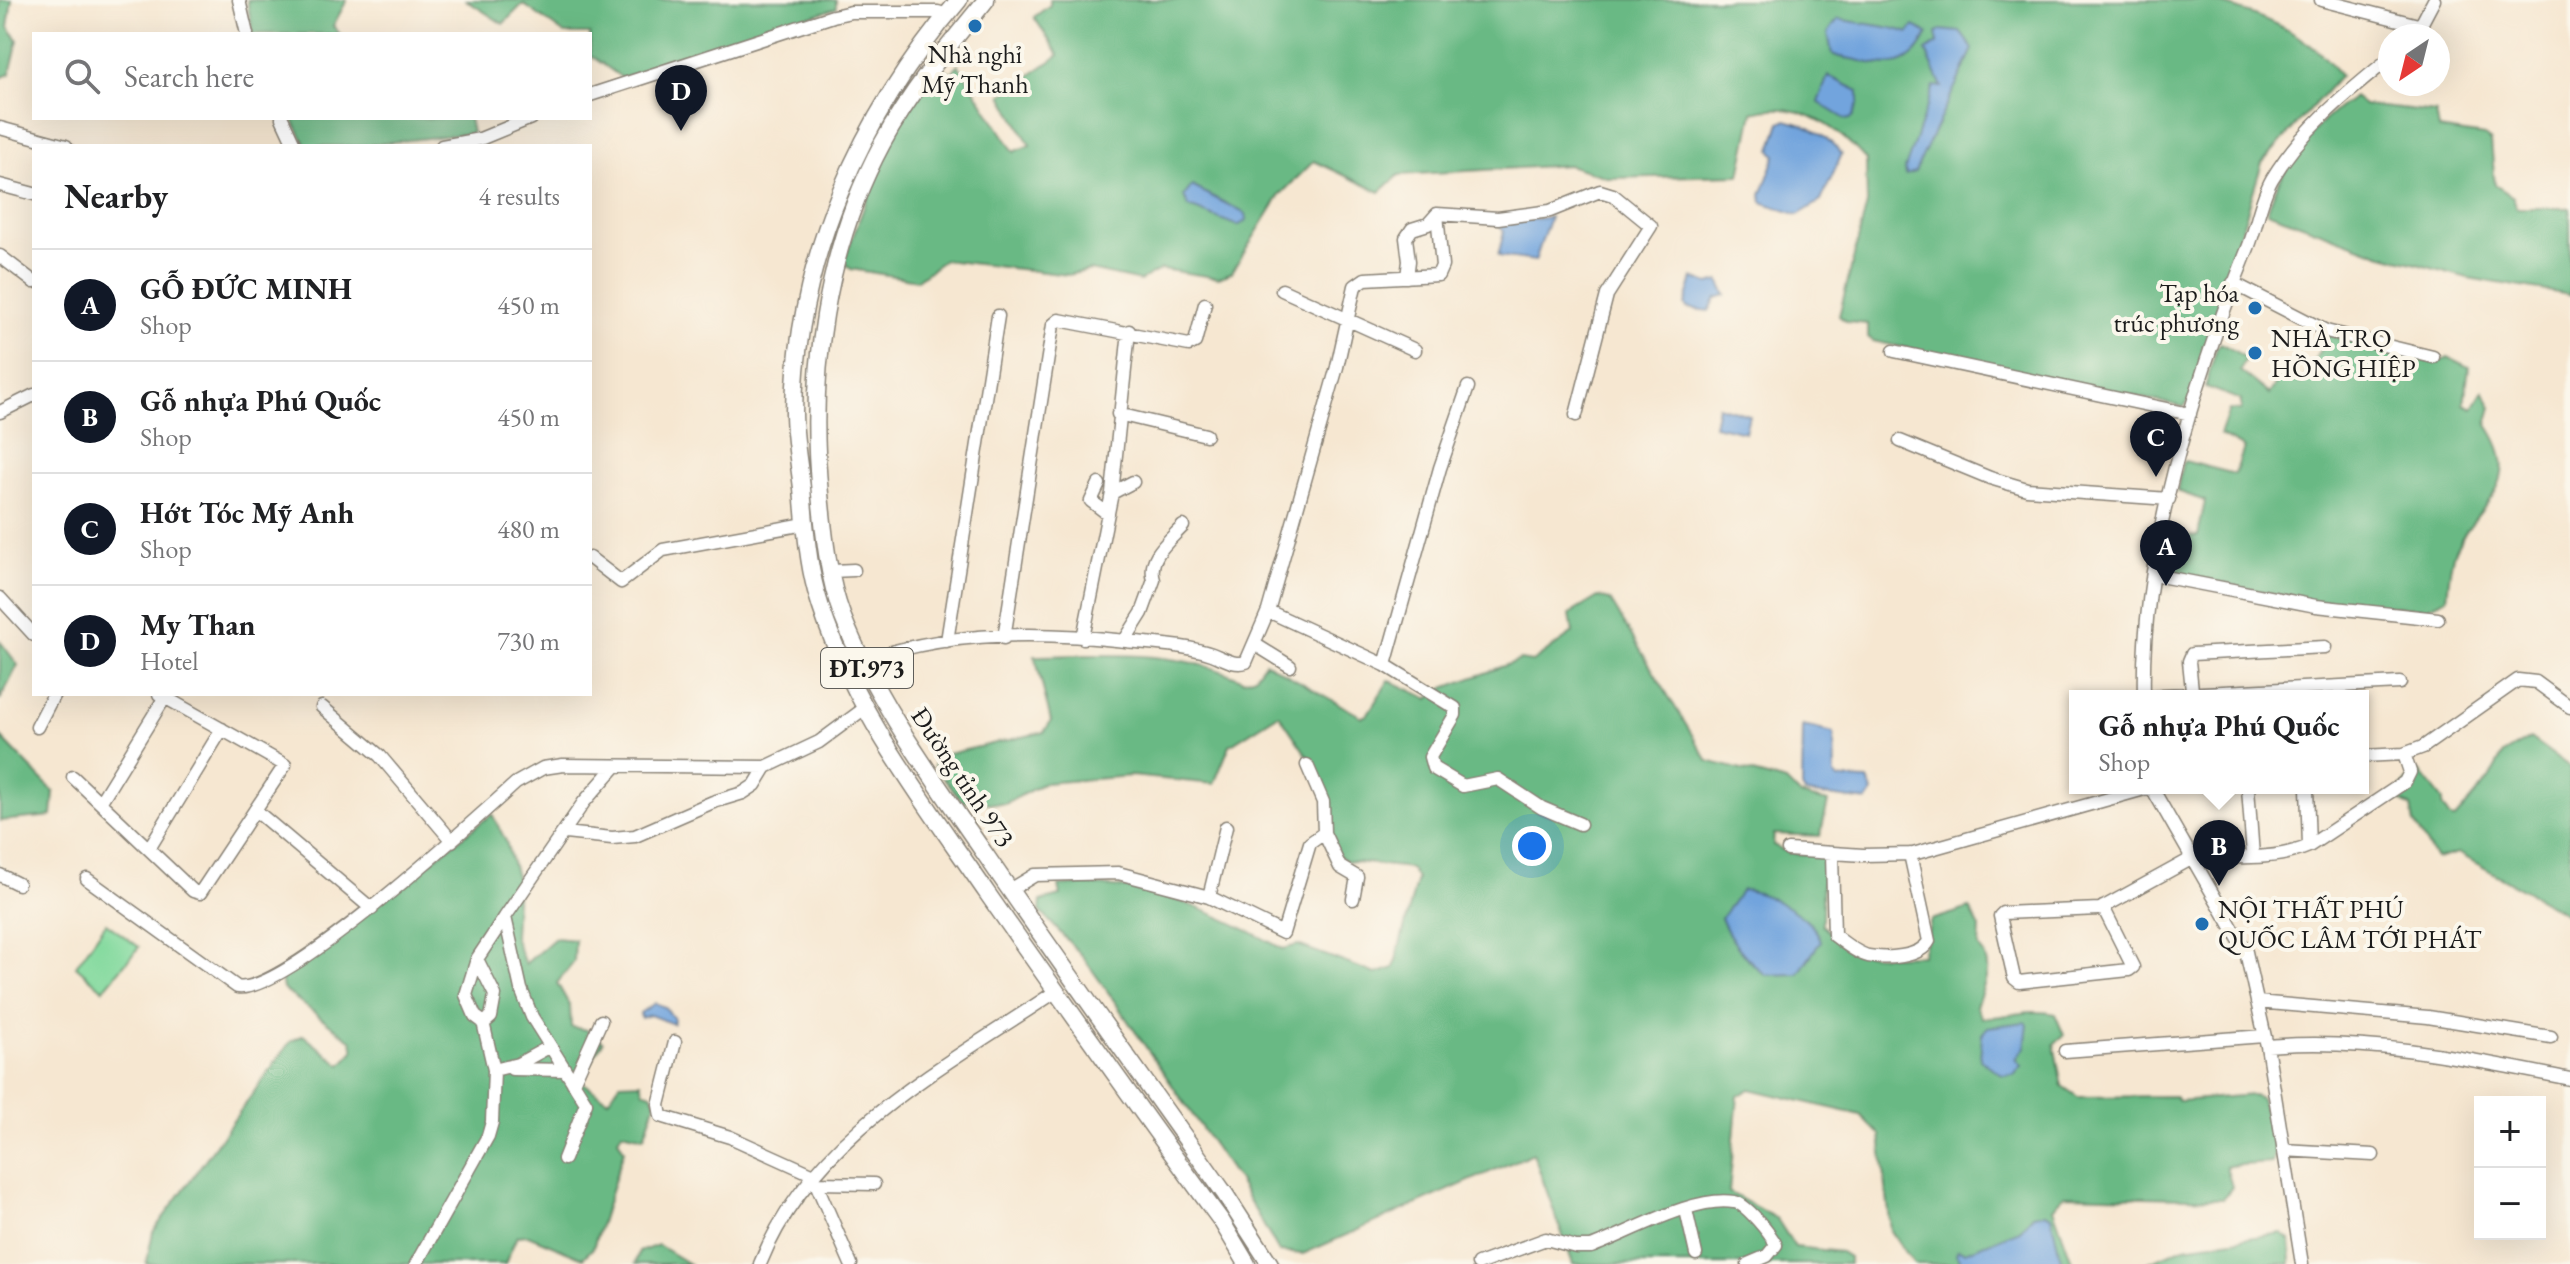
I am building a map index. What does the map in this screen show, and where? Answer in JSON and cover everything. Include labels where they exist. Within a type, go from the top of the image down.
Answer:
[{"type":"main road","name":"Đường tỉnh 973","points":[[959,0],[863,141],[838,190],[816,260],[802,328],[794,413],[805,524],[816,590],[865,708],[893,757],[1055,992],[1222,1222],[1247,1264]]},
{"type":"main road","name":"Đường tỉnh 973","points":[[986,0],[882,144],[859,193],[824,310],[814,435],[832,571],[841,612],[864,661],[922,763],[1225,1194],[1270,1264]]},
{"type":"main road","points":[[947,15],[963,28]]},
{"type":"main road","points":[[995,904],[1010,890]]},
{"type":"street","points":[[239,0],[247,32]]},
{"type":"street","points":[[2321,0],[2396,24]]},
{"type":"street","points":[[2422,24],[2434,0]]},
{"type":"street","points":[[592,94],[851,12],[938,12],[947,15]]},
{"type":"street","points":[[2144,690],[2145,617],[2169,499],[2190,414],[2266,191],[2292,149],[2317,120],[2378,68]]},
{"type":"street","points":[[283,120],[294,144]]},
{"type":"street","points":[[453,144],[480,139],[526,120]]},
{"type":"street","points":[[0,128],[59,144]]},
{"type":"street","points":[[0,185],[32,193]]},
{"type":"street","points":[[1437,214],[1498,218],[1550,211],[1600,191],[1613,195],[1651,226],[1607,295],[1576,415]]},
{"type":"street","points":[[1407,277],[1409,261],[1406,238],[1412,229],[1428,224],[1437,214]]},
{"type":"street","points":[[864,661],[900,648],[947,641],[1004,638],[1125,640],[1207,653],[1239,664],[1249,659],[1268,611],[1359,282],[1441,272],[1437,214]]},
{"type":"street","points":[[0,256],[32,280]]},
{"type":"street","points":[[2233,283],[2326,331],[2433,357]]},
{"type":"street","points":[[1282,290],[1415,350]]},
{"type":"street","points":[[1004,638],[1053,325],[1059,320],[1129,331],[1189,345],[1195,342],[1205,304]]},
{"type":"street","points":[[947,641],[998,316]]},
{"type":"street","points":[[1083,638],[1112,493],[1129,331]]},
{"type":"street","points":[[1894,351],[2190,414]]},
{"type":"street","points":[[1385,665],[1440,468],[1468,387]]},
{"type":"street","points":[[0,412],[32,396]]},
{"type":"street","points":[[1118,414],[1206,435]]},
{"type":"street","points":[[1900,441],[1990,478],[2027,489],[2169,499]]},
{"type":"street","points":[[1112,493],[1133,482]]},
{"type":"street","points":[[1099,484],[1091,501],[1108,514]]},
{"type":"street","points":[[592,560],[606,575],[621,582],[663,550],[805,524]]},
{"type":"street","points":[[1125,640],[1142,613],[1154,580],[1151,570],[1155,559],[1183,526]]},
{"type":"street","points":[[832,571],[854,570]]},
{"type":"street","points":[[2155,575],[2316,606],[2438,619]]},
{"type":"street","points":[[0,598],[32,633]]},
{"type":"street","points":[[1268,611],[1385,665],[1455,708],[1455,715],[1430,757],[1437,772],[1463,786],[1498,779],[1542,808],[1580,824]]},
{"type":"street","points":[[1256,645],[1290,666]]},
{"type":"street","points":[[2325,647],[2192,654],[2189,661],[2192,690],[2400,683]]},
{"type":"street","points":[[2369,756],[2404,754],[2423,747],[2518,680],[2536,682],[2570,707]]},
{"type":"street","points":[[37,727],[53,696]]},
{"type":"street","points":[[73,777],[193,891],[200,893],[285,765],[162,696],[101,801]]},
{"type":"street","points":[[322,707],[380,756],[452,841]]},
{"type":"street","points":[[87,879],[237,987],[248,989],[270,979],[372,909],[516,783],[543,768],[766,767],[819,742],[865,708]]},
{"type":"street","points":[[150,847],[222,729]]},
{"type":"street","points":[[2103,907],[2133,967],[2129,970],[2019,982],[2014,978],[2000,916],[2003,913],[2103,907],[2190,858],[2292,853],[2309,846],[2405,782],[2410,772],[2404,754]]},
{"type":"street","points":[[1307,765],[1323,802],[1324,833],[1340,867],[1357,877],[1353,899]]},
{"type":"street","points":[[416,1264],[488,1136],[492,1122],[500,1069],[483,1024],[466,995],[477,959],[520,890],[565,833],[584,802],[615,767]]},
{"type":"street","points":[[565,833],[612,838],[635,836],[713,802],[743,793],[755,785],[766,767]]},
{"type":"street","points":[[1788,850],[1910,854],[2128,794]]},
{"type":"street","points":[[2153,794],[2246,952],[2266,1041],[2302,1264]]},
{"type":"street","points":[[2248,794],[2253,856]]},
{"type":"street","points":[[2307,794],[2309,846]]},
{"type":"street","points":[[255,810],[372,909]]},
{"type":"street","points":[[1209,897],[1226,827]]},
{"type":"street","points":[[1010,890],[1035,875],[1094,871],[1149,879],[1209,897],[1283,933],[1308,850],[1324,833]]},
{"type":"street","points":[[1832,853],[1834,935],[1869,956],[1913,954],[1923,950],[1929,941],[1910,854]]},
{"type":"street","points":[[0,875],[18,884]]},
{"type":"street","points":[[505,917],[520,985],[549,1047],[586,1103],[564,1159]]},
{"type":"street","points":[[477,959],[493,989],[491,1017],[483,1024]]},
{"type":"street","points":[[493,989],[520,985]]},
{"type":"street","points":[[760,1264],[776,1229],[851,1135],[894,1101],[1055,992]]},
{"type":"street","points":[[2257,1002],[2428,1017],[2551,1037]]},
{"type":"street","points":[[573,1083],[601,1021]]},
{"type":"street","points":[[2065,1051],[2266,1041],[2370,1045],[2570,1079]]},
{"type":"street","points":[[675,1042],[659,1105],[661,1116],[730,1137],[814,1179],[874,1184]]},
{"type":"street","points":[[500,1069],[549,1047]]},
{"type":"street","points":[[500,1069],[565,1070]]},
{"type":"street","points":[[2283,1150],[2373,1155]]},
{"type":"street","points":[[814,1179],[851,1264]]},
{"type":"street","points":[[1478,1264],[1546,1239],[1576,1247],[1591,1247],[1686,1210],[1732,1201],[1743,1206],[1751,1217],[1769,1230],[1776,1245],[1774,1251],[1754,1263]]},
{"type":"street","points":[[1686,1210],[1696,1254]]},
{"type":"green space","points":[[0,0],[12,0],[8,27],[18,40],[10,74],[0,78]]},
{"type":"green space","points":[[247,0],[347,0],[333,26],[338,32],[253,32]]},
{"type":"green space","points":[[466,0],[836,0],[836,8],[622,78],[592,56],[592,32],[562,32],[523,4],[503,24]]},
{"type":"green space","points":[[1050,0],[2205,0],[2262,18],[2298,36],[2328,61],[2340,76],[2262,163],[2190,399],[2184,407],[1873,341],[1868,337],[1868,324],[1847,322],[1839,316],[1867,204],[1866,160],[1830,127],[1786,109],[1753,112],[1740,175],[1610,178],[1568,165],[1399,175],[1380,192],[1314,161],[1280,195],[1232,272],[1219,278],[1161,269],[1140,281],[1090,270],[1068,275],[944,260],[917,280],[851,269],[843,263],[891,135],[939,66],[952,73],[958,64],[1014,152],[1030,145],[1002,95],[1059,55],[1034,17],[1050,5]]},
{"type":"green space","points":[[2354,97],[2364,105],[2436,113],[2439,129],[2484,136],[2491,141],[2495,185],[2513,197],[2517,208],[2570,208],[2570,295],[2468,278],[2380,254],[2267,212],[2281,178],[2300,147],[2325,119]]},
{"type":"green space","points":[[293,120],[469,120],[472,133],[375,144],[305,144]]},
{"type":"green space","points":[[2328,335],[2438,363],[2448,357],[2469,367],[2464,404],[2473,408],[2483,391],[2492,407],[2487,425],[2503,463],[2501,478],[2495,492],[2456,548],[2447,598],[2427,608],[2317,603],[2158,570],[2166,535],[2198,536],[2205,501],[2177,491],[2182,464],[2185,461],[2235,474],[2244,448],[2220,435],[2229,410],[2241,411],[2241,400],[2205,387],[2217,347],[2221,343],[2246,358],[2240,371],[2269,394],[2280,378],[2302,383]]},
{"type":"green space","points":[[1598,597],[1610,600],[1708,761],[1786,782],[1800,795],[1828,802],[1820,836],[1774,834],[1773,845],[1788,852],[1823,857],[1822,924],[1833,936],[1855,951],[1867,954],[1922,955],[1931,920],[1970,908],[1980,928],[1979,947],[1987,969],[1976,1006],[1982,1018],[2028,1012],[2055,1014],[2064,1035],[2054,1044],[2062,1086],[2078,1097],[2175,1096],[2178,1101],[2253,1095],[2261,1098],[2275,1150],[2272,1163],[2226,1166],[2232,1187],[2223,1199],[2064,1195],[2053,1208],[2073,1264],[1914,1264],[1891,1231],[1880,1135],[1860,1115],[1750,1089],[1738,1096],[1729,1192],[1777,1219],[1795,1247],[1841,1252],[1849,1257],[1849,1264],[1573,1264],[1533,1153],[1303,1254],[1279,1252],[1238,1181],[1108,992],[1082,956],[1040,911],[1041,901],[1061,896],[1059,886],[1120,887],[1148,892],[1229,921],[1283,949],[1298,945],[1376,974],[1394,968],[1417,879],[1410,868],[1347,861],[1336,854],[1325,816],[1327,801],[1314,766],[1279,714],[1230,745],[1214,784],[1131,776],[1044,783],[1005,804],[962,801],[934,766],[938,756],[1044,732],[1051,721],[1035,656],[1115,655],[1168,659],[1219,670],[1243,680],[1255,676],[1265,662],[1362,717],[1367,715],[1389,680],[1429,699],[1436,691],[1520,660],[1532,662],[1573,633],[1570,614]]},
{"type":"green space","points":[[0,641],[18,665],[0,700]]},
{"type":"green space","points":[[0,736],[54,792],[52,816],[0,821]]},
{"type":"green space","points":[[2530,738],[2570,767],[2570,916],[2458,853],[2436,859],[2414,824],[2411,807],[2394,798],[2413,771],[2420,771],[2443,800],[2442,806],[2450,818],[2455,819],[2489,779],[2503,754]]},
{"type":"green space","points":[[492,814],[506,841],[517,880],[514,936],[525,964],[555,938],[575,940],[574,962],[557,983],[570,1006],[571,1027],[587,1030],[603,1042],[579,1080],[608,1100],[620,1083],[641,1082],[644,1091],[652,1093],[656,1102],[644,1137],[622,1132],[618,1139],[624,1150],[593,1248],[583,1258],[528,1235],[517,1236],[505,1264],[146,1264],[153,1232],[290,1042],[303,1035],[341,1065],[354,1051],[352,1041],[283,989],[281,977]]},
{"type":"green space","points":[[106,923],[139,947],[103,990],[76,966]]},
{"type":"green space","points":[[2282,1233],[2290,1240],[2291,1264],[2145,1264],[2184,1247]]},
{"type":"green space","points":[[658,1245],[689,1264],[635,1264],[639,1252]]},
{"type":"water","points":[[1838,19],[1909,33],[1914,26],[1928,33],[1922,45],[1907,59],[1890,65],[1869,63],[1832,54],[1828,33]]},
{"type":"water","points":[[1941,30],[1960,32],[1973,49],[1915,172],[1906,175],[1905,169],[1934,86],[1942,87],[1926,51],[1938,43],[1936,34]]},
{"type":"water","points":[[1828,76],[1859,91],[1859,102],[1852,118],[1847,120],[1818,102]]},
{"type":"water","points":[[1786,120],[1817,132],[1842,154],[1821,201],[1798,215],[1762,202],[1761,195],[1776,155],[1771,150],[1780,123]]},
{"type":"water","points":[[1192,186],[1246,214],[1247,220],[1238,226],[1189,207],[1184,196]]},
{"type":"water","points":[[1550,217],[1535,261],[1498,256],[1504,231],[1497,224]]},
{"type":"water","points":[[1693,278],[1709,284],[1719,281],[1726,295],[1716,298],[1709,311],[1687,308],[1685,305]]},
{"type":"water","points":[[1718,406],[1749,415],[1745,432],[1714,425]]},
{"type":"water","points":[[1803,726],[1834,733],[1835,775],[1838,779],[1868,780],[1873,792],[1867,801],[1805,793],[1802,788]]},
{"type":"water","points":[[1742,890],[1763,895],[1788,907],[1817,932],[1821,941],[1798,974],[1766,975],[1734,942],[1721,918]]},
{"type":"water","points":[[655,1003],[665,1007],[674,1019],[673,1024],[650,1015],[641,1018],[640,1013]]},
{"type":"water","points":[[2025,1022],[2028,1025],[2025,1047],[2016,1059],[2022,1066],[2014,1075],[2003,1075],[1980,1060],[1982,1034],[1988,1027]]},
{"type":"water","points":[[2045,1213],[2051,1216],[2062,1264],[1962,1264],[1956,1254],[1958,1250],[1965,1252],[2020,1230],[2033,1215]]},
{"type":"place","name":"Nhà nghỉ Mỹ Thanh","points":[[975,26]]},
{"type":"place","name":"My Than","points":[[681,131]]},
{"type":"place","name":"Tạp hóa trúc phương","points":[[2255,308]]},
{"type":"place","name":"NHÀ TRỌ HỒNG HIỆP","points":[[2255,353]]},
{"type":"place","name":"Hớt Tóc Mỹ Anh","points":[[2156,477]]},
{"type":"place","name":"GỖ ĐỨC MINH","points":[[2166,586]]},
{"type":"place","name":"Gỗ nhựa Phú Quốc","points":[[2219,886]]},
{"type":"place","name":"NỘI THẤT PHÚ QUỐC LÂM TỚI PHÁT","points":[[2202,924]]}]
